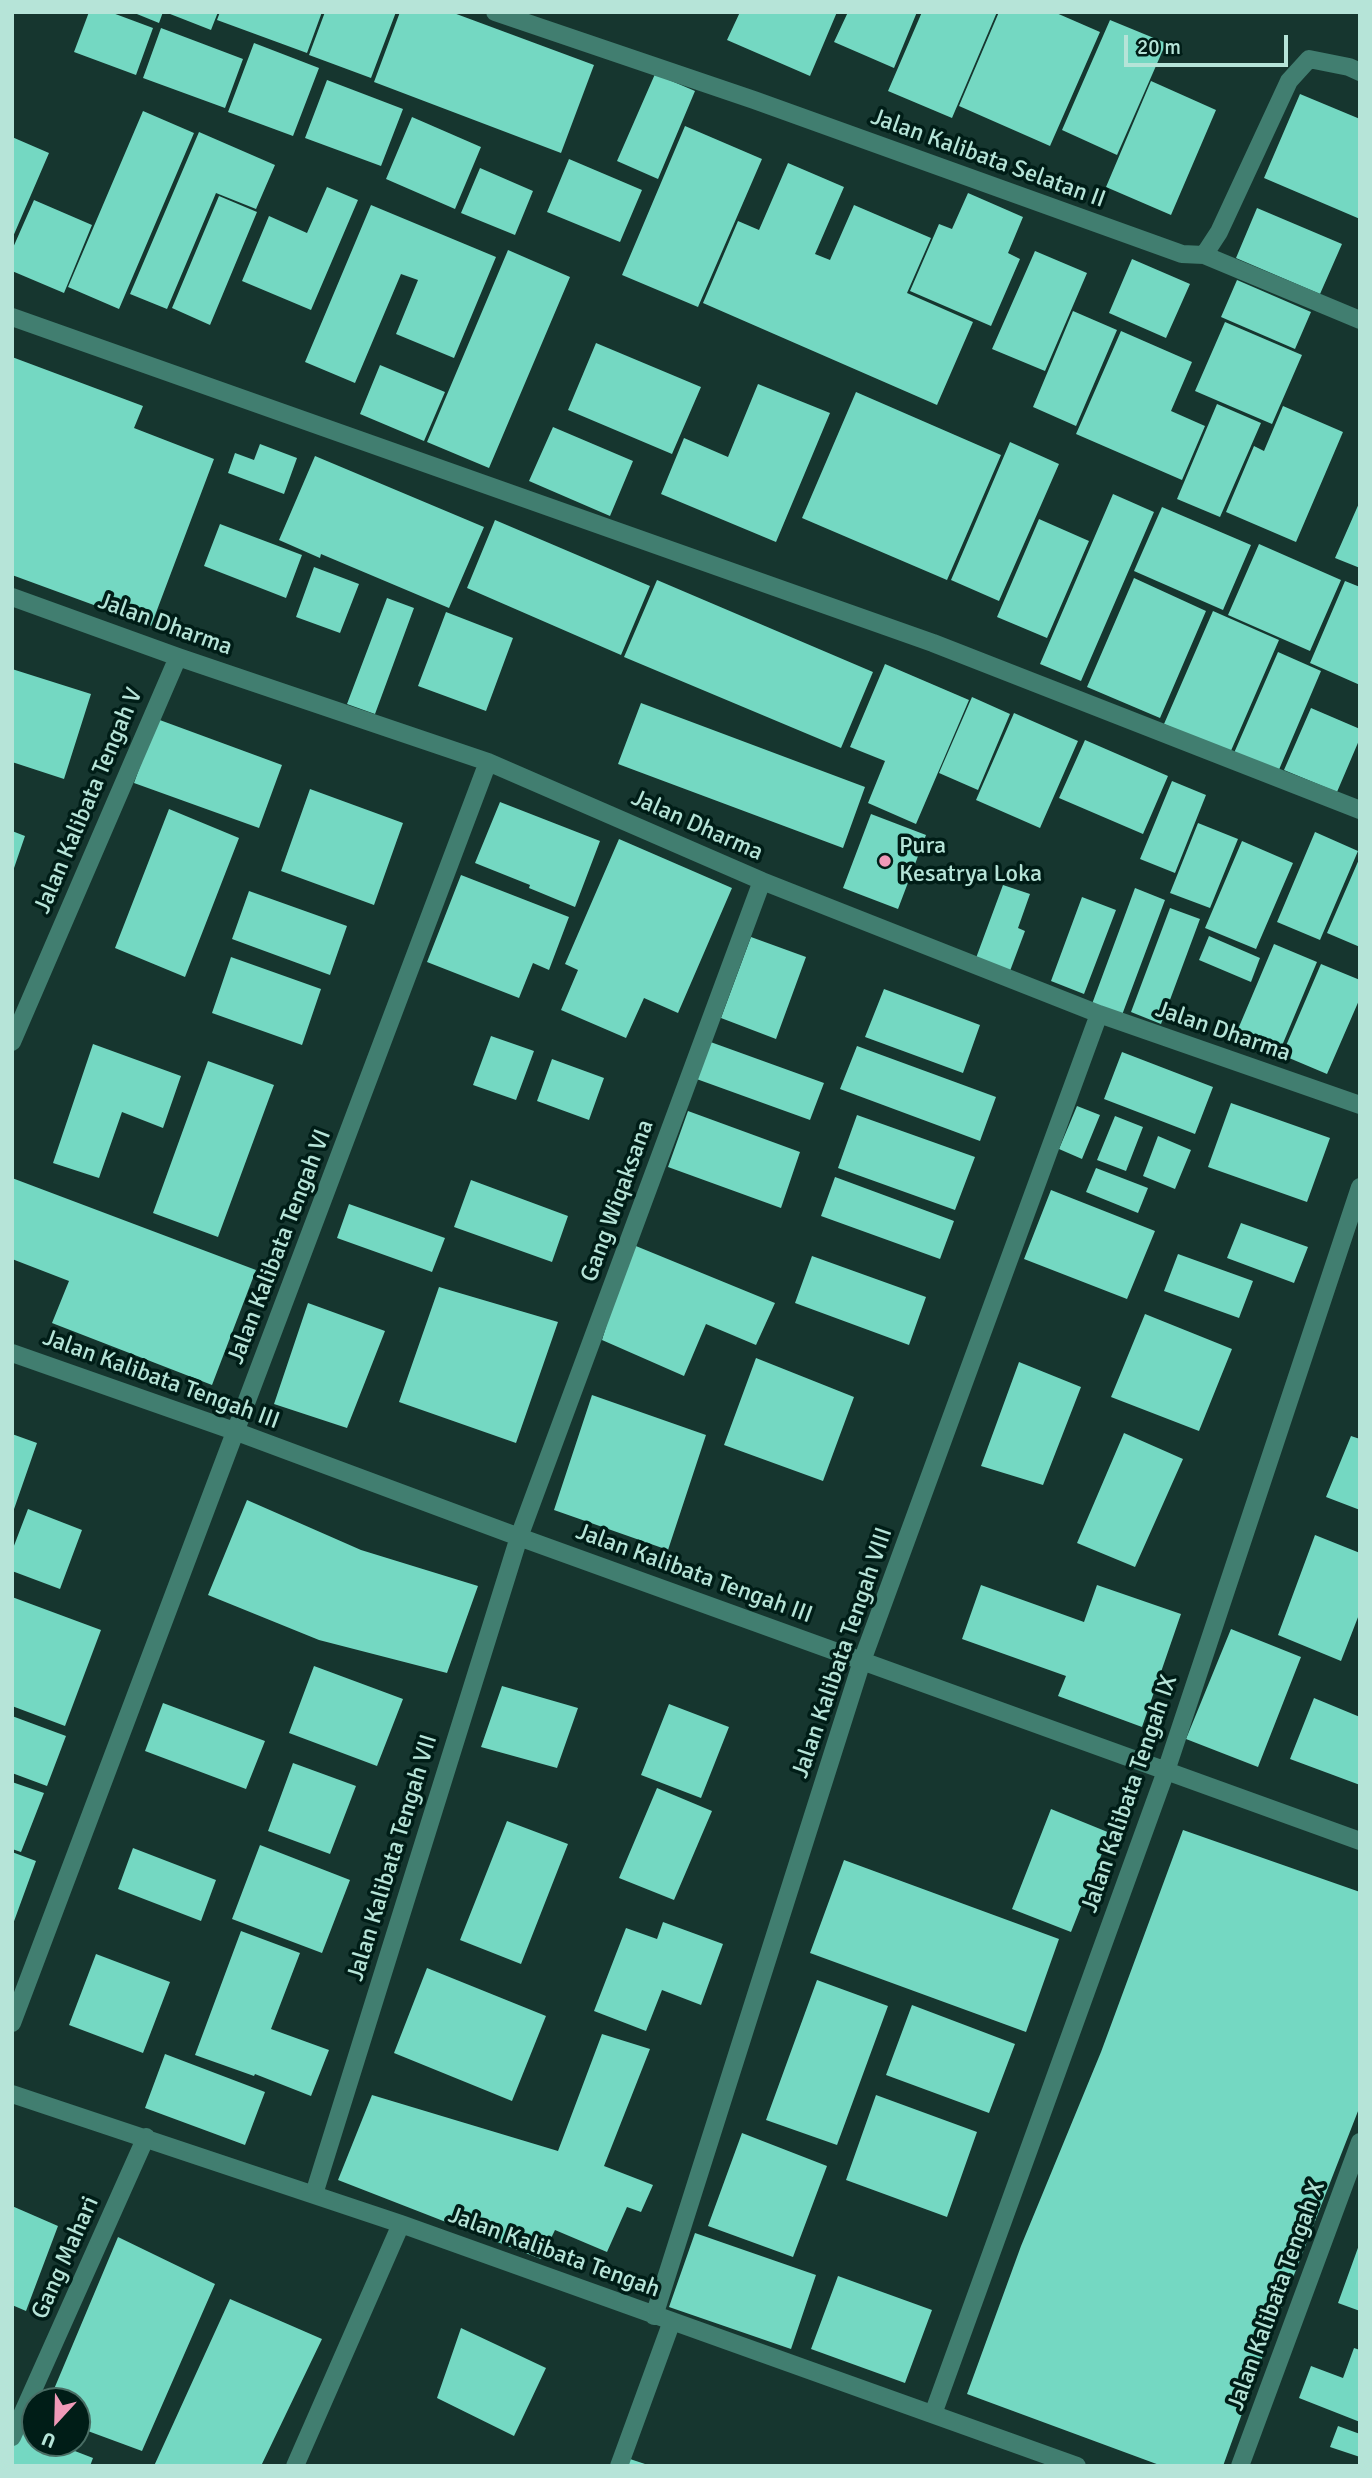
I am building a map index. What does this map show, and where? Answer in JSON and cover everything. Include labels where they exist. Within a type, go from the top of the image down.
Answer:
[{"type":"street","name":"Jalan Kalibata Selatan II","points":[[495,12],[754,100],[1182,254],[1204,255],[1360,320]]},
{"type":"street","points":[[1204,255],[1219,232],[1289,81],[1309,59],[1349,67],[1360,72]]},
{"type":"street","points":[[12,317],[933,643],[1360,810]]},
{"type":"street","name":"Jalan Dharma","points":[[12,597],[178,657],[488,762],[762,881],[1099,1014],[1360,1105]]},
{"type":"street","name":"Jalan Kalibata Tengah V","points":[[12,1042],[178,657]]},
{"type":"street","name":"Jalan Kalibata Tengah VI","points":[[12,2023],[488,762]]},
{"type":"street","name":"Gang Wiqaksana","points":[[519,1537],[762,881]]},
{"type":"street","name":"Jalan Kalibata Tengah VIII","points":[[654,2316],[862,1661],[1099,1014]]},
{"type":"street","name":"Jalan Kalibata Tengah IX","points":[[933,2414],[1166,1771],[1360,1187]]},
{"type":"street","name":"Jalan Kalibata Tengah III","points":[[12,1353],[237,1432],[519,1537],[1360,1841]]},
{"type":"street","name":"Jalan Kalibata Tengah VII","points":[[314,2194],[519,1537]]},
{"type":"street","name":"Jalan Kalibata Tengah","points":[[12,2094],[401,2224],[1077,2466]]},
{"type":"street","name":"Gang Mahari","points":[[12,2437],[146,2137]]},
{"type":"street","name":"Jalan Kalibata Tengah X","points":[[1240,2466],[1360,2142]]},
{"type":"street","points":[[295,2466],[401,2224]]},
{"type":"street","points":[[619,2466],[672,2321]]},
{"type":"building","points":[[89,12],[110,12],[153,28],[136,75],[74,52]]},
{"type":"building","points":[[132,12],[163,12],[159,23]]},
{"type":"building","points":[[165,12],[218,12],[211,30]]},
{"type":"building","points":[[220,12],[322,12],[307,53],[217,20]]},
{"type":"building","points":[[325,12],[396,12],[371,78],[309,55]]},
{"type":"building","points":[[400,12],[451,12],[594,65],[561,153],[374,82]]},
{"type":"building","points":[[740,12],[837,12],[810,76],[727,40]]},
{"type":"building","points":[[848,12],[917,12],[894,68],[834,42]]},
{"type":"building","points":[[922,12],[997,12],[952,118],[888,91]]},
{"type":"building","points":[[999,12],[1054,12],[1100,32],[1050,146],[959,106]]},
{"type":"building","points":[[1110,20],[1166,43],[1117,155],[1062,130]]},
{"type":"building","points":[[161,28],[243,59],[225,108],[143,78]]},
{"type":"building","points":[[254,43],[319,68],[293,136],[228,112]]},
{"type":"building","points":[[655,74],[695,91],[658,179],[617,161]]},
{"type":"building","points":[[327,80],[403,109],[381,166],[305,138]]},
{"type":"building","points":[[1151,81],[1216,110],[1171,215],[1106,187]]},
{"type":"building","points":[[1300,94],[1360,119],[1360,219],[1264,178]]},
{"type":"building","points":[[143,111],[194,133],[119,309],[68,287]]},
{"type":"building","points":[[412,117],[481,147],[455,209],[386,179]]},
{"type":"building","points":[[685,126],[762,159],[698,307],[622,275]]},
{"type":"building","points":[[199,132],[275,165],[256,209],[216,193],[167,309],[130,294]]},
{"type":"building","points":[[12,137],[49,153],[12,239]]},
{"type":"building","points":[[569,159],[642,190],[620,242],[547,212]]},
{"type":"building","points":[[788,163],[844,187],[815,254],[830,260],[854,205],[931,238],[907,293],[973,322],[937,405],[703,303],[738,221],[759,230]]},
{"type":"building","points":[[480,168],[533,191],[515,235],[461,213]]},
{"type":"building","points":[[327,187],[358,200],[311,310],[242,281],[269,216],[307,233]]},
{"type":"building","points":[[968,193],[1023,217],[1008,253],[1020,259],[991,326],[910,291],[939,224],[952,229]]},
{"type":"building","points":[[219,196],[257,212],[210,325],[172,308]]},
{"type":"building","points":[[34,200],[92,225],[64,293],[12,271],[12,250]]},
{"type":"building","points":[[371,205],[496,257],[454,358],[396,334],[418,280],[401,274],[355,383],[305,362]]},
{"type":"building","points":[[1257,208],[1342,244],[1320,294],[1236,258]]},
{"type":"building","points":[[508,250],[570,277],[489,468],[427,442]]},
{"type":"building","points":[[1035,251],[1087,273],[1045,371],[992,349]]},
{"type":"building","points":[[1132,259],[1190,284],[1166,338],[1109,313]]},
{"type":"building","points":[[1237,280],[1311,312],[1295,349],[1221,317]]},
{"type":"building","points":[[1073,311],[1117,330],[1076,426],[1033,407]]},
{"type":"building","points":[[1225,322],[1302,355],[1272,424],[1195,391]]},
{"type":"building","points":[[1121,331],[1192,362],[1171,411],[1205,426],[1182,480],[1076,434]]},
{"type":"building","points":[[596,343],[701,387],[672,454],[568,410]]},
{"type":"building","points":[[12,357],[143,406],[134,428],[214,459],[151,626],[12,575]]},
{"type":"building","points":[[380,365],[445,392],[424,441],[360,414]]},
{"type":"building","points":[[758,384],[830,413],[776,542],[661,494],[684,438],[728,457]]},
{"type":"building","points":[[856,392],[1001,455],[947,580],[802,518]]},
{"type":"building","points":[[1217,404],[1261,423],[1220,517],[1177,499]]},
{"type":"building","points":[[1283,406],[1343,432],[1296,542],[1226,512],[1254,446],[1264,451]]},
{"type":"building","points":[[553,427],[633,461],[610,516],[529,481]]},
{"type":"building","points":[[1010,442],[1059,464],[999,601],[951,580]]},
{"type":"building","points":[[260,444],[297,458],[284,494],[228,473],[235,453],[254,460]]},
{"type":"building","points":[[315,456],[484,527],[449,608],[321,554],[320,558],[279,540]]},
{"type":"building","points":[[1113,494],[1154,512],[1081,681],[1040,664]]},
{"type":"building","points":[[1360,501],[1360,568],[1335,558]]},
{"type":"building","points":[[1162,507],[1251,545],[1223,610],[1134,571]]},
{"type":"building","points":[[1039,519],[1089,541],[1047,638],[997,617]]},
{"type":"building","points":[[495,520],[650,586],[621,655],[467,588]]},
{"type":"building","points":[[220,524],[302,555],[286,598],[204,566]]},
{"type":"building","points":[[1259,544],[1341,580],[1310,651],[1228,615]]},
{"type":"building","points":[[314,567],[359,584],[340,633],[296,617]]},
{"type":"building","points":[[1134,578],[1206,611],[1160,718],[1087,687]]},
{"type":"building","points":[[657,580],[873,672],[841,748],[624,657]]},
{"type":"building","points":[[1345,581],[1360,587],[1360,685],[1310,663]]},
{"type":"building","points":[[387,598],[414,608],[375,714],[347,704]]},
{"type":"building","points":[[1213,611],[1279,640],[1230,753],[1164,724]]},
{"type":"building","points":[[446,612],[513,638],[486,711],[418,686]]},
{"type":"building","points":[[1278,652],[1321,671],[1278,772],[1234,753]]},
{"type":"building","points":[[885,664],[969,700],[916,824],[868,803],[885,761],[850,747]]},
{"type":"building","points":[[12,669],[91,694],[64,779],[12,762]]},
{"type":"building","points":[[972,697],[1010,714],[978,790],[939,773]]},
{"type":"building","points":[[641,703],[865,787],[843,848],[618,764]]},
{"type":"building","points":[[1311,708],[1360,729],[1360,738],[1337,792],[1284,770]]},
{"type":"building","points":[[1014,713],[1078,741],[1040,828],[976,800]]},
{"type":"building","points":[[157,719],[282,765],[259,828],[134,783]]},
{"type":"building","points":[[1085,740],[1168,776],[1143,834],[1059,798]]},
{"type":"building","points":[[1172,781],[1206,795],[1175,873],[1140,859]]},
{"type":"building","points":[[310,789],[403,823],[374,905],[281,871]]},
{"type":"building","points":[[500,802],[600,841],[575,907],[475,863]]},
{"type":"building","points":[[169,809],[239,838],[185,977],[115,948]]},
{"type":"building","name":"Pura Kesatrya Loka","points":[[871,814],[926,835],[898,909],[843,888]]},
{"type":"building","points":[[1198,823],[1238,839],[1210,908],[1170,893]]},
{"type":"building","points":[[12,831],[25,836],[13,871],[12,871]]},
{"type":"building","points":[[1315,832],[1358,851],[1320,940],[1277,922]]},
{"type":"building","points":[[619,839],[732,888],[678,1013],[644,998],[626,1038],[561,1010],[578,970],[565,964]]},
{"type":"building","points":[[1242,841],[1293,863],[1256,949],[1205,928]]},
{"type":"building","points":[[1360,857],[1360,947],[1327,933]]},
{"type":"building","points":[[461,875],[569,917],[549,970],[533,963],[519,998],[427,962]]},
{"type":"building","points":[[1003,885],[1030,894],[1018,928],[1025,931],[1010,971],[976,958]]},
{"type":"building","points":[[1135,888],[1165,900],[1122,1015],[1092,1004]]},
{"type":"building","points":[[249,891],[347,926],[330,975],[232,939]]},
{"type":"building","points":[[1082,897],[1116,910],[1084,994],[1051,981]]},
{"type":"building","points":[[1170,908],[1200,919],[1161,1024],[1131,1012]]},
{"type":"building","points":[[1209,936],[1260,958],[1251,982],[1199,960]]},
{"type":"building","points":[[751,937],[806,957],[776,1039],[721,1018]]},
{"type":"building","points":[[1274,944],[1317,962],[1276,1060],[1233,1041]]},
{"type":"building","points":[[231,957],[321,989],[302,1045],[212,1013]]},
{"type":"building","points":[[1321,964],[1360,980],[1360,998],[1327,1074],[1282,1055]]},
{"type":"building","points":[[884,989],[980,1025],[963,1073],[865,1037]]},
{"type":"building","points":[[491,1036],[534,1051],[516,1100],[473,1085]]},
{"type":"building","points":[[705,1040],[824,1083],[810,1120],[691,1077]]},
{"type":"building","points":[[93,1044],[181,1076],[163,1128],[122,1112],[99,1178],[53,1163]]},
{"type":"building","points":[[857,1046],[996,1097],[980,1141],[840,1089]]},
{"type":"building","points":[[1122,1052],[1213,1087],[1195,1134],[1104,1099]]},
{"type":"building","points":[[552,1059],[604,1078],[589,1120],[537,1101]]},
{"type":"building","points":[[208,1061],[274,1085],[218,1237],[153,1213]]},
{"type":"building","points":[[1231,1103],[1330,1138],[1307,1202],[1208,1167]]},
{"type":"building","points":[[1077,1106],[1100,1115],[1082,1159],[1059,1149]]},
{"type":"building","points":[[688,1111],[800,1152],[781,1208],[668,1167]]},
{"type":"building","points":[[857,1115],[975,1157],[955,1210],[838,1168]]},
{"type":"building","points":[[1115,1116],[1143,1127],[1126,1171],[1097,1160]]},
{"type":"building","points":[[1158,1136],[1191,1150],[1175,1189],[1143,1176]]},
{"type":"building","points":[[1096,1168],[1148,1188],[1138,1213],[1086,1192]]},
{"type":"building","points":[[835,1177],[954,1221],[940,1259],[821,1216]]},
{"type":"building","points":[[12,1178],[256,1270],[212,1385],[52,1323],[69,1281],[12,1259]]},
{"type":"building","points":[[471,1180],[568,1216],[552,1262],[454,1227]]},
{"type":"building","points":[[1051,1190],[1155,1231],[1127,1299],[1024,1259]]},
{"type":"building","points":[[349,1204],[445,1238],[432,1272],[337,1238]]},
{"type":"building","points":[[1241,1223],[1308,1247],[1294,1283],[1227,1258]]},
{"type":"building","points":[[631,1244],[775,1303],[756,1345],[706,1324],[684,1376],[602,1340]]},
{"type":"building","points":[[1178,1254],[1253,1281],[1239,1318],[1164,1291]]},
{"type":"building","points":[[812,1256],[926,1297],[909,1345],[795,1303]]},
{"type":"building","points":[[439,1287],[558,1322],[516,1443],[399,1402]]},
{"type":"building","points":[[308,1303],[385,1331],[347,1428],[274,1404]]},
{"type":"building","points":[[1145,1314],[1232,1349],[1199,1431],[1111,1397]]},
{"type":"building","points":[[756,1358],[854,1397],[823,1481],[724,1445]]},
{"type":"building","points":[[1019,1362],[1081,1387],[1043,1485],[981,1466]]},
{"type":"building","points":[[592,1395],[706,1435],[668,1550],[554,1510]]},
{"type":"building","points":[[1124,1433],[1183,1459],[1135,1567],[1077,1543]]},
{"type":"building","points":[[12,1434],[37,1443],[13,1512],[12,1512]]},
{"type":"building","points":[[1351,1436],[1360,1439],[1360,1510],[1326,1497]]},
{"type":"building","points":[[247,1500],[361,1550],[478,1586],[447,1673],[319,1640],[208,1595]]},
{"type":"building","points":[[28,1509],[82,1530],[60,1589],[12,1571],[12,1551]]},
{"type":"building","points":[[1315,1535],[1360,1553],[1360,1612],[1341,1661],[1278,1635]]},
{"type":"building","points":[[981,1585],[1084,1622],[1097,1585],[1181,1614],[1142,1727],[1058,1696],[1066,1676],[962,1639]]},
{"type":"building","points":[[12,1597],[101,1630],[65,1726],[12,1706]]},
{"type":"building","points":[[1231,1629],[1301,1657],[1258,1767],[1186,1739]]},
{"type":"building","points":[[314,1666],[403,1699],[377,1766],[289,1733]]},
{"type":"building","points":[[502,1686],[578,1708],[557,1768],[481,1747]]},
{"type":"building","points":[[1314,1698],[1360,1717],[1360,1785],[1290,1759]]},
{"type":"building","points":[[163,1703],[265,1741],[246,1789],[145,1751]]},
{"type":"building","points":[[669,1704],[729,1727],[701,1798],[641,1775]]},
{"type":"building","points":[[12,1716],[66,1736],[47,1786],[12,1773]]},
{"type":"building","points":[[293,1763],[356,1786],[330,1854],[268,1831]]},
{"type":"building","points":[[12,1782],[44,1793],[21,1852],[12,1849]]},
{"type":"building","points":[[657,1788],[712,1811],[674,1900],[619,1878]]},
{"type":"building","points":[[1051,1809],[1110,1833],[1071,1932],[1012,1909]]},
{"type":"building","points":[[507,1821],[568,1844],[521,1964],[460,1940]]},
{"type":"building","points":[[1183,1830],[1360,1892],[1360,2106],[1269,2339],[1223,2466],[1162,2466],[967,2394],[1021,2246],[1101,2052]]},
{"type":"building","points":[[260,1845],[350,1880],[322,1953],[232,1919]]},
{"type":"building","points":[[133,1848],[216,1880],[201,1921],[118,1889]]},
{"type":"building","points":[[12,1852],[36,1861],[13,1924],[12,1924]]},
{"type":"building","points":[[844,1860],[1059,1939],[1026,2032],[810,1953]]},
{"type":"building","points":[[663,1922],[723,1944],[701,2005],[662,1990],[646,2031],[594,2011],[626,1928],[657,1939]]},
{"type":"building","points":[[241,1931],[300,1953],[271,2029],[329,2050],[311,2096],[195,2055]]},
{"type":"building","points":[[96,1954],[170,1982],[143,2053],[69,2025]]},
{"type":"building","points":[[427,1968],[546,2016],[512,2101],[394,2053]]},
{"type":"building","points":[[817,1980],[888,2006],[837,2145],[766,2120]]},
{"type":"building","points":[[912,2005],[1015,2044],[989,2113],[886,2075]]},
{"type":"building","points":[[602,2034],[650,2049],[604,2166],[653,2185],[641,2212],[627,2207],[607,2252],[555,2230],[541,2259],[338,2180],[372,2095],[558,2151]]},
{"type":"building","points":[[165,2054],[265,2092],[245,2145],[145,2108]]},
{"type":"building","points":[[876,2095],[977,2132],[947,2217],[846,2180]]},
{"type":"building","points":[[742,2133],[827,2166],[793,2257],[708,2226]]},
{"type":"building","points":[[12,2206],[58,2226],[26,2311],[12,2305]]},
{"type":"building","points":[[695,2233],[816,2275],[791,2349],[669,2307]]},
{"type":"building","points":[[118,2237],[215,2284],[142,2451],[91,2432],[91,2387],[55,2387]]},
{"type":"building","points":[[1360,2245],[1360,2311],[1338,2303]]},
{"type":"building","points":[[838,2276],[932,2310],[905,2383],[811,2349]]},
{"type":"building","points":[[230,2299],[322,2339],[261,2466],[154,2466]]},
{"type":"building","points":[[461,2328],[546,2368],[514,2436],[437,2398]]},
{"type":"building","points":[[1354,2348],[1360,2350],[1360,2422],[1299,2398],[1311,2366],[1343,2378]]},
{"type":"building","points":[[1338,2426],[1360,2434],[1360,2457],[1330,2447]]},
{"type":"building","points":[[19,2430],[21,2457],[93,2458],[90,2466],[12,2466],[12,2448]]},
{"type":"building","points":[[630,2459],[648,2465],[648,2466],[627,2466]]},
{"type":"place","name":"Pura Kesatrya Loka","points":[[885,861]]}]
